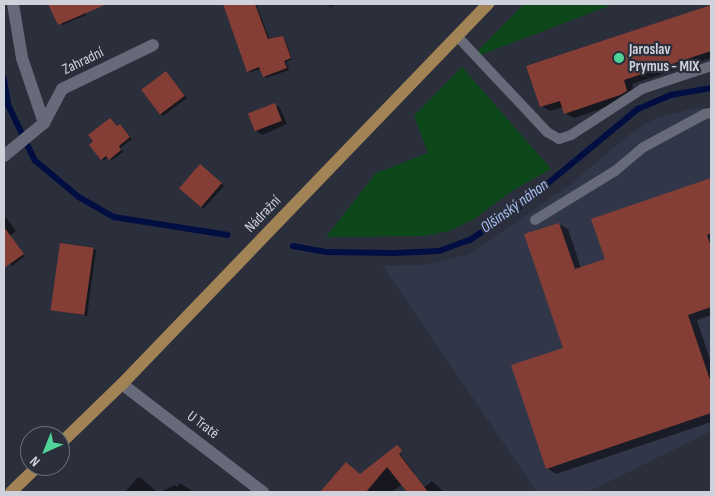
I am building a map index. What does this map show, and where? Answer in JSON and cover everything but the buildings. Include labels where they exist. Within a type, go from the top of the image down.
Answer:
[{"type":"main road","name":"Nádražní","points":[[70,434],[122,384],[488,4]]},
{"type":"main road","points":[[10,492],[27,476]]},
{"type":"street","points":[[13,4],[22,58],[44,123]]},
{"type":"street","name":"Zahradní","points":[[4,156],[44,123],[62,89],[153,45]]},
{"type":"street","name":"U Tratě","points":[[122,384],[263,492]]},
{"type":"lane","points":[[457,36],[547,132],[559,139],[571,135],[642,89],[711,66]]},
{"type":"lane","points":[[535,220],[615,171],[642,148],[704,114],[711,113]]},
{"type":"shaded area","points":[[711,107],[711,431],[588,492],[537,492],[383,266],[424,265],[470,254],[570,185],[626,137],[653,119],[692,109]]},
{"type":"green space","points":[[524,4],[614,4],[470,59]]},
{"type":"green space","points":[[462,67],[551,169],[512,191],[474,219],[449,231],[424,236],[326,237],[376,173],[428,153],[414,116]]},
{"type":"waterway","name":"Olšinský náhon","points":[[4,78],[9,106],[35,160],[79,197],[114,217],[228,235]]},
{"type":"waterway","name":"Olšinský náhon","points":[[293,246],[328,252],[394,253],[439,251],[470,240],[523,204],[638,109],[671,95],[711,88]]},
{"type":"place","name":"Jaroslav Prymus - MIX","points":[[619,58]]}]
